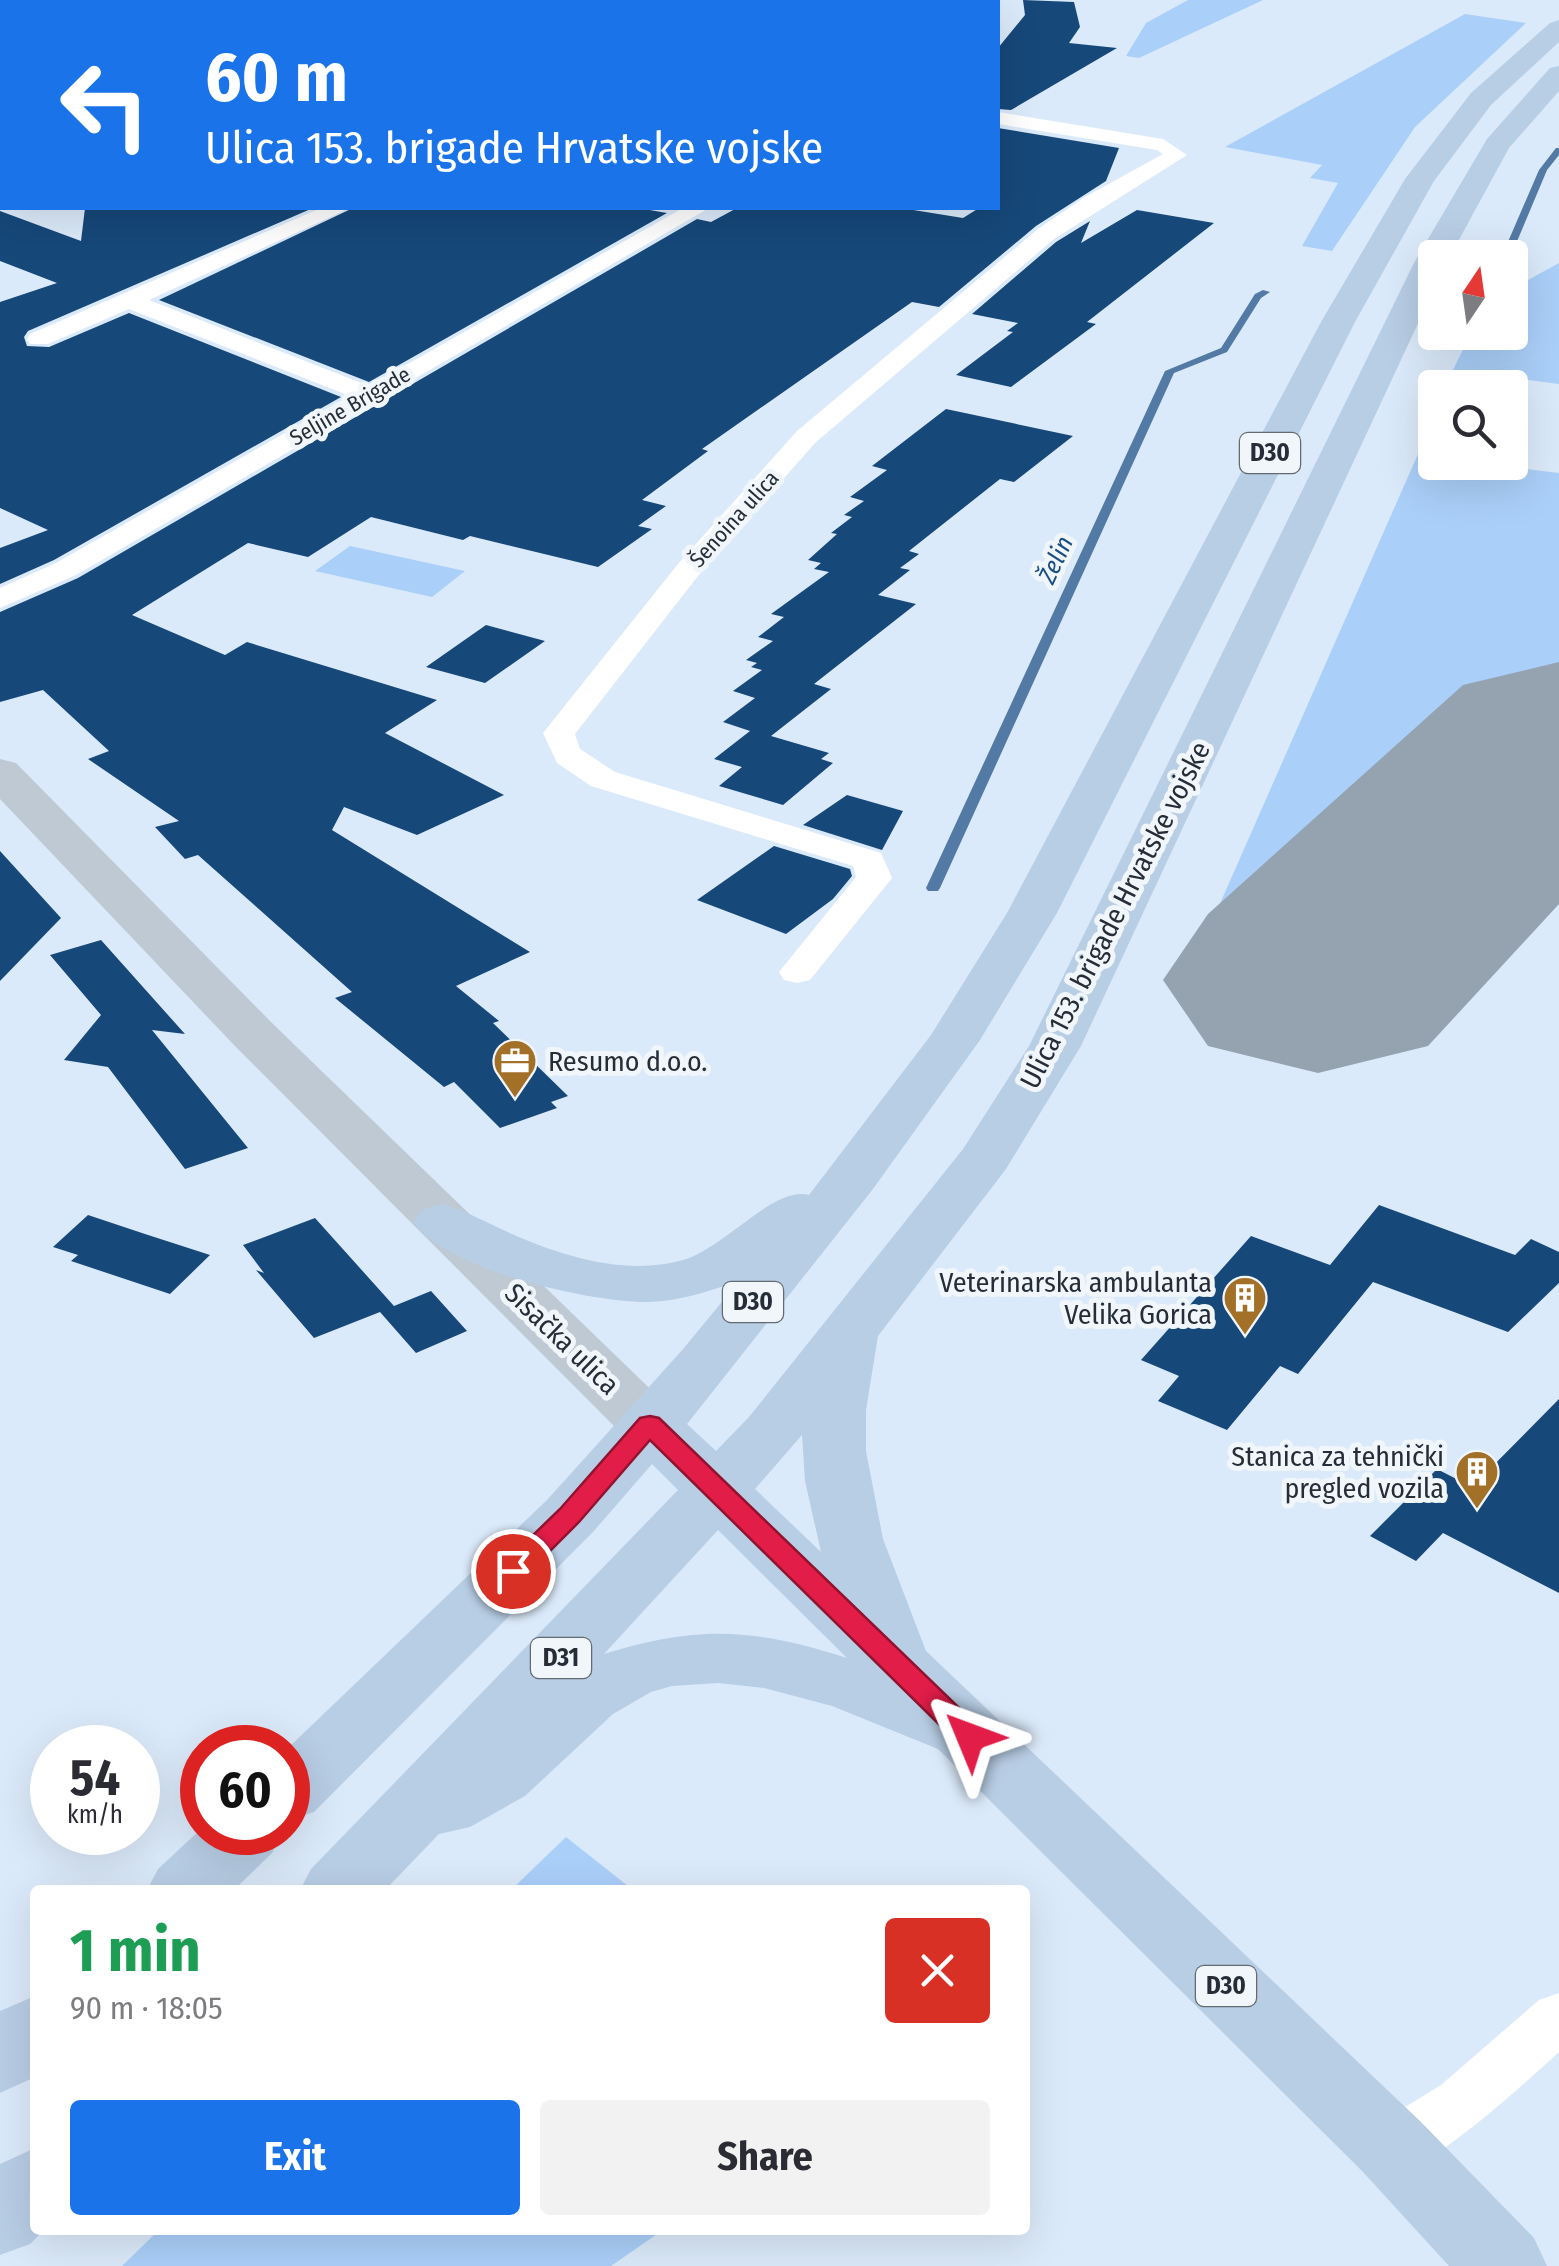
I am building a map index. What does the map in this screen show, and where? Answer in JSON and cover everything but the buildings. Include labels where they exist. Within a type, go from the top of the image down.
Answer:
[{"type":"main road","name":"D30","points":[[650,1424],[706,1362],[954,1040],[1032,912],[1330,339],[1420,180],[1446,141],[1482,99],[1559,28]]},
{"type":"main road","name":"Ulica 153. brigade Hrvatske vojske","points":[[343,1885],[771,1432],[986,1158],[1055,1046],[1215,720],[1422,278],[1497,146],[1559,74]]},
{"type":"main road","name":"Sisačka ulica","points":[[0,773],[442,1222],[1392,2147],[1504,2266]]},
{"type":"main road","points":[[442,1222],[484,1246],[566,1275],[630,1281],[690,1278],[727,1264],[778,1224],[852,1176]]},
{"type":"main road","points":[[849,1328],[834,1421],[840,1502],[850,1544],[899,1667]]},
{"type":"main road","points":[[310,1770],[570,1516],[650,1424]]},
{"type":"main road","points":[[404,1824],[470,1795],[515,1765],[588,1694],[650,1664],[746,1660],[792,1668],[898,1703],[970,1737]]},
{"type":"main road","points":[[191,1885],[222,1855]]},
{"type":"main road","points":[[0,2060],[30,2033]]},
{"type":"main road","points":[[0,2217],[30,2190]]},
{"type":"street","name":"Šenoina ulica","points":[[797,972],[874,878],[869,860],[603,778],[568,756],[560,746],[559,733],[688,570],[806,437],[1046,234],[1177,154],[1162,145],[1000,118]]},
{"type":"street","points":[[38,340],[334,210]]},
{"type":"street","name":"Seljine Brigade","points":[[0,599],[66,569],[694,210]]},
{"type":"street","points":[[132,299],[137,305],[370,395]]},
{"type":"street","points":[[1392,2147],[1462,2102],[1559,2017]]},
{"type":"shaded area","points":[[1188,0],[1263,0],[1139,58],[1126,56],[1146,23]]},
{"type":"shaded area","points":[[1465,14],[1526,23],[1415,127],[1332,251],[1302,246],[1338,183],[1310,178],[1322,165],[1225,147]]},
{"type":"shaded area","points":[[1559,263],[1559,384],[1528,380],[1528,370],[1453,370],[1463,350],[1528,350],[1528,280]]},
{"type":"shaded area","points":[[1418,454],[1418,480],[1528,480],[1528,469],[1559,473],[1559,674],[1253,992],[1215,971],[1200,949]]},
{"type":"shaded area","points":[[350,546],[465,571],[432,597],[315,571]]},
{"type":"shaded area","points":[[566,1837],[627,1885],[516,1885]]},
{"type":"shaded area","points":[[154,2235],[656,2235],[611,2266],[122,2266]]},
{"type":"waterway","name":"Želin","points":[[1513,240],[1543,170],[1559,150]]},
{"type":"waterway","name":"Želin","points":[[933,888],[1170,371],[1224,350],[1258,296],[1266,292]]},
{"type":"runway","points":[[1318,980],[1559,743]]},
{"type":"place","name":"Resumo d.o.o.","points":[[515,1099]]},
{"type":"place","name":"Veterinarska ambulanta Velika Gorica","points":[[1245,1336]]},
{"type":"place","name":"Stanica za tehnički pregled vozila","points":[[1477,1510]]},
{"type":"route","points":[[513,1571],[570,1516],[650,1424],[970,1737]]}]
